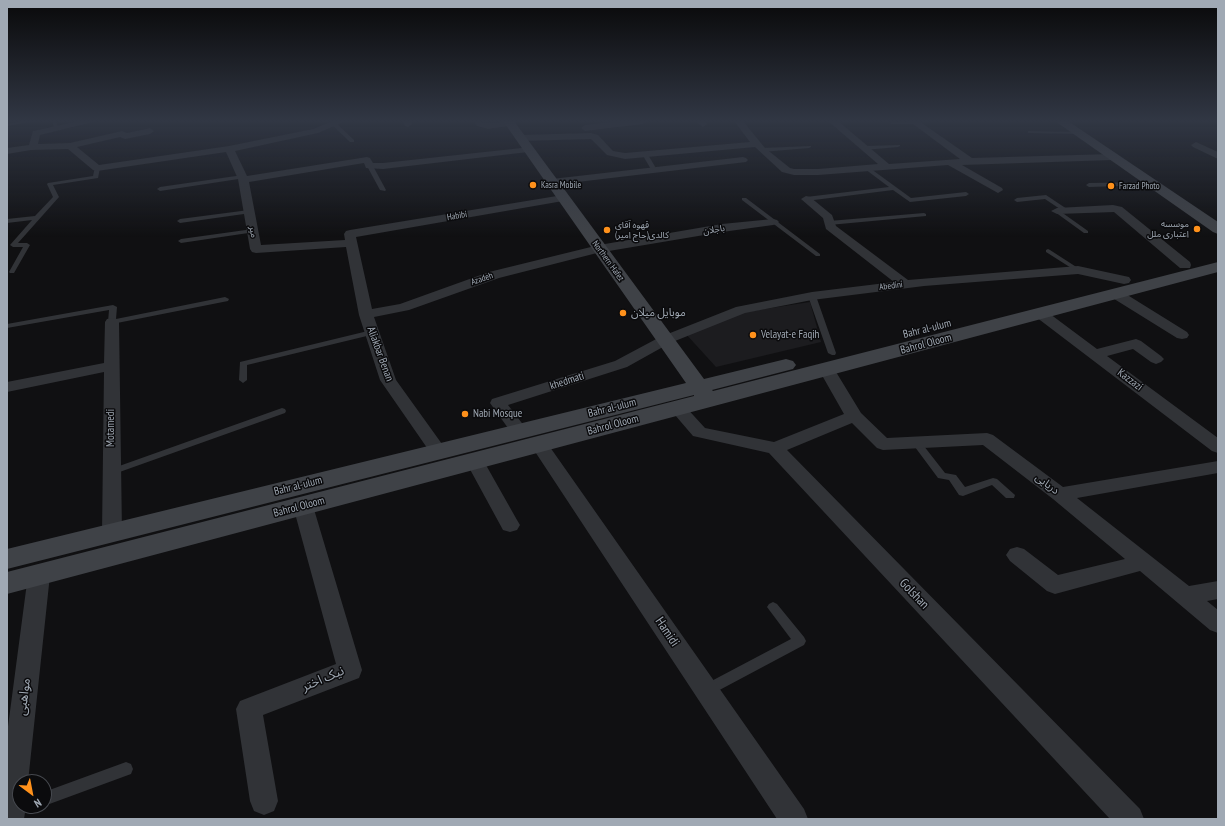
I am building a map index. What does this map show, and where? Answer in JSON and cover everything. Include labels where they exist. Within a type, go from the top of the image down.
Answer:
[{"type":"main road","name":"Northern Hafez","points":[[535,160],[703,394]]},
{"type":"main road","points":[[1116,160],[1218,229]]},
{"type":"main road","points":[[1127,160],[1218,217]]},
{"type":"main road","name":"Bahr al-ulum","points":[[829,361],[1120,287],[1185,265],[1218,257]]},
{"type":"main road","name":"Bahrol Oloom","points":[[7,583],[677,408],[703,394],[829,361],[1041,314],[1120,287],[1218,267]]},
{"type":"main road","name":"Bahr al-ulum","points":[[7,559],[520,431],[703,394]]},
{"type":"street","points":[[87,160],[97,168],[156,160]]},
{"type":"street","name":"میر","points":[[234,160],[243,179],[256,249],[351,238]]},
{"type":"street","points":[[243,179],[367,160],[370,166],[383,166],[424,160]]},
{"type":"street","points":[[552,182],[743,160]]},
{"type":"street","points":[[774,160],[786,170],[794,172],[818,172],[950,162],[1040,160]]},
{"type":"street","points":[[878,160],[886,166]]},
{"type":"street","points":[[968,160],[971,162]]},
{"type":"street","points":[[950,162],[998,190]]},
{"type":"street","name":"Habibi","points":[[351,238],[563,198]]},
{"type":"street","points":[[806,199],[828,217],[830,228],[905,284]]},
{"type":"street","points":[[1061,211],[1118,209],[1185,265]]},
{"type":"street","name":"باجلان","points":[[600,249],[722,228],[773,222]]},
{"type":"street","name":"Aliakbar Benan","points":[[351,238],[366,315],[388,380],[438,451]]},
{"type":"street","name":"Azadeh","points":[[366,315],[404,307],[494,275],[600,249]]},
{"type":"street","name":"Abedini","points":[[665,340],[741,310],[812,296],[905,284],[1078,270],[1120,287],[1182,335]]},
{"type":"street","name":"Kazzazi","points":[[1041,314],[1218,447]]},
{"type":"street","name":"Motamedi","points":[[112,322],[112,533]]},
{"type":"street","name":"khedmati","points":[[520,431],[498,403],[622,364],[665,340]]},
{"type":"street","points":[[1095,354],[1136,344],[1156,359]]},
{"type":"street","name":"دریایی","points":[[829,361],[854,416],[883,444],[987,439],[1060,494],[1218,623]]},
{"type":"street","points":[[7,387],[112,366]]},
{"type":"street","points":[[677,408],[699,432],[775,448],[854,416]]},
{"type":"street","name":"Hamidi","points":[[539,444],[794,819]]},
{"type":"street","name":"Golshan","points":[[775,448],[1130,819]]},
{"type":"street","points":[[475,462],[510,525]]},
{"type":"street","points":[[1060,494],[1218,467]]},
{"type":"street","name":"نیک اختر","points":[[264,801],[250,708],[350,670],[304,506]]},
{"type":"street","points":[[1017,555],[1055,585],[1144,562]]},
{"type":"street","name":"مواهبی","points":[[19,774],[39,575]]},
{"type":"street","points":[[1185,596],[1218,590]]},
{"type":"lane","points":[[648,160],[654,170]]},
{"type":"lane","points":[[370,166],[383,190]]},
{"type":"lane","points":[[12,272],[26,245],[13,245],[56,197],[50,184],[96,177],[97,168]]},
{"type":"lane","points":[[867,168],[910,200],[966,194]]},
{"type":"lane","points":[[160,189],[243,179]]},
{"type":"lane","points":[[1089,185],[1151,183]]},
{"type":"lane","points":[[806,199],[894,188]]},
{"type":"lane","points":[[1018,200],[1046,197],[1086,232]]},
{"type":"lane","points":[[744,199],[818,255]]},
{"type":"lane","points":[[180,221],[249,212]]},
{"type":"lane","points":[[829,223],[924,215]]},
{"type":"lane","points":[[7,221],[37,218]]},
{"type":"lane","points":[[181,241],[253,231]]},
{"type":"lane","points":[[1048,251],[1078,270]]},
{"type":"lane","points":[[812,296],[829,361]]},
{"type":"lane","points":[[7,326],[113,307],[112,322],[225,299]]},
{"type":"lane","points":[[243,380],[243,364],[372,332]]},
{"type":"lane","points":[[111,472],[282,411]]},
{"type":"lane","points":[[917,443],[942,476],[952,477],[963,492],[993,481],[1010,495]]},
{"type":"lane","points":[[707,690],[800,641],[773,607]]},
{"type":"lane","points":[[52,796],[126,769]]},
{"type":"shaded area","name":"Velayat-e Faqih","points":[[810,302],[821,342],[716,367],[685,333],[745,312]]},
{"type":"place","name":"Kasra Mobile","points":[[533,185]]},
{"type":"place","name":"Farzad Photo","points":[[1111,186]]},
{"type":"place","name":"موسسه اعتباری ملل","points":[[1197,229]]},
{"type":"place","name":"قهوه آقای کالدی(حاج امیر)","points":[[607,230]]},
{"type":"place","name":"موبایل میلان","points":[[623,313]]},
{"type":"place","name":"Velayat-e Faqih","points":[[753,335]]},
{"type":"place","name":"Nabi Mosque","points":[[465,414]]}]
